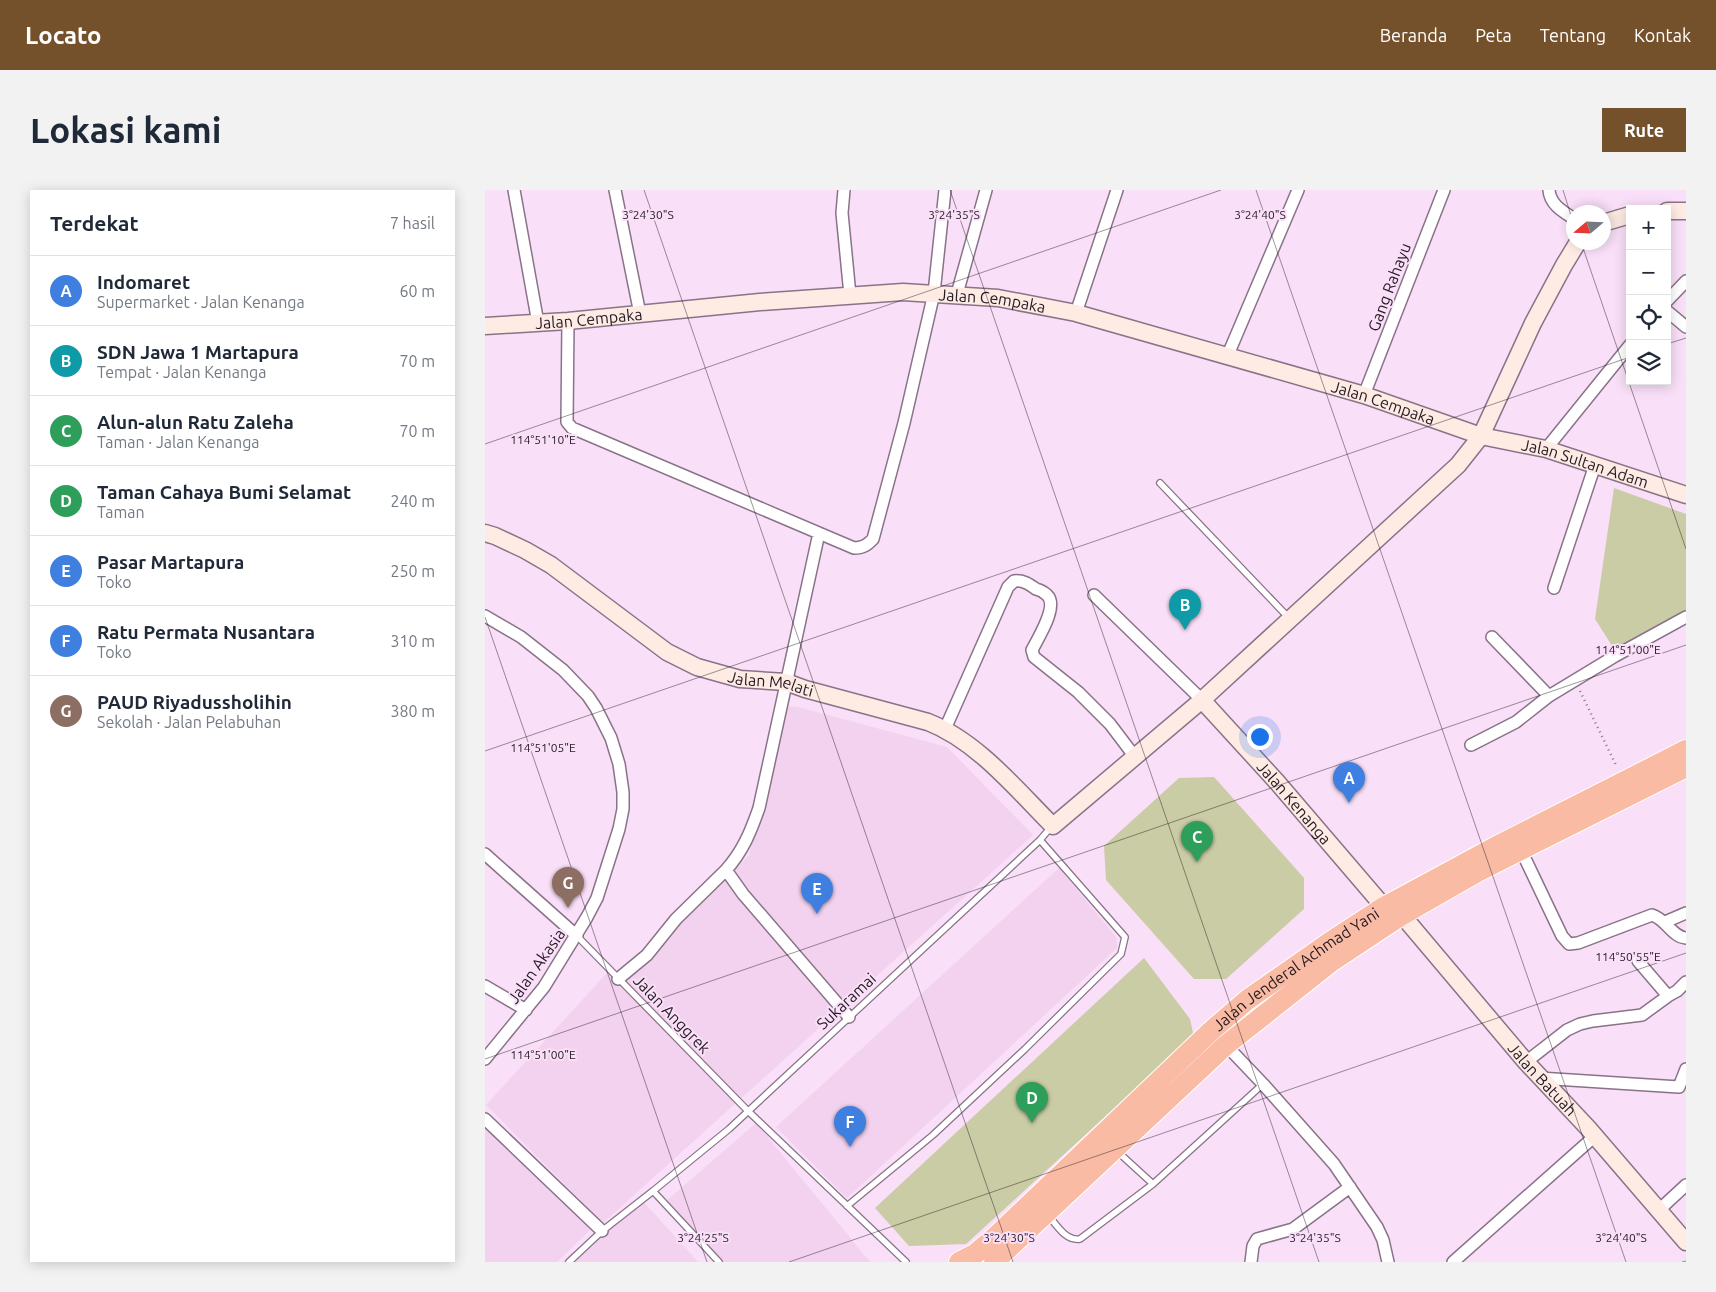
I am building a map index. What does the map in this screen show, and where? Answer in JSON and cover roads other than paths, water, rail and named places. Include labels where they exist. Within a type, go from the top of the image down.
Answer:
[{"type":"highway","name":"Jalan Jenderal Achmad Yani","points":[[959,1262],[975,1254],[1040,1206],[1108,1143],[1226,1045],[1393,911],[1495,846],[1686,750]]},
{"type":"highway","name":"Jalan Jenderal Achmad Yani","points":[[1108,1143],[1211,1031],[1247,1000],[1330,942],[1479,871],[1686,767]]},
{"type":"highway","name":"Jalan Jenderal Achmad Yani","points":[[996,1261],[1040,1206]]},
{"type":"street","points":[[513,190],[538,323]]},
{"type":"street","points":[[615,190],[640,314]]},
{"type":"street","points":[[844,190],[842,213],[850,295]]},
{"type":"street","points":[[568,321],[567,422],[572,428],[854,548],[861,548],[868,545],[873,539],[904,423],[935,293],[945,190]]},
{"type":"street","points":[[957,294],[986,190]]},
{"type":"street","points":[[1076,313],[1117,190]]},
{"type":"street","points":[[1227,357],[1298,190]]},
{"type":"street","name":"Gang Rahayu","points":[[1364,396],[1444,190]]},
{"type":"street","points":[[1549,190],[1549,197],[1552,202],[1566,213]]},
{"type":"street","points":[[1671,210],[1686,210]]},
{"type":"street","points":[[1611,221],[1626,216]]},
{"type":"street","points":[[1053,826],[1202,700],[1458,465],[1481,436],[1533,323],[1573,250]]},
{"type":"street","points":[[1671,297],[1686,281]]},
{"type":"street","name":"Jalan Cempaka","points":[[485,326],[568,321],[850,295],[903,292],[998,298],[1076,313],[1364,396],[1481,436]]},
{"type":"street","points":[[1671,314],[1686,327]]},
{"type":"street","points":[[1546,449],[1626,350]]},
{"type":"street","name":"Jalan Sultan Adam","points":[[1481,436],[1546,449],[1686,495]]},
{"type":"street","points":[[1554,588],[1595,465]]},
{"type":"street","name":"Jalan Melati","points":[[485,533],[525,550],[551,566],[667,652],[689,663],[741,679],[786,682],[805,689],[928,722],[945,729],[971,747],[1053,826]]},
{"type":"street","points":[[618,979],[647,955],[676,919],[726,870],[743,848],[750,834],[759,808],[819,533]]},
{"type":"street","points":[[945,729],[1008,587],[1014,581],[1022,581],[1047,595],[1051,601],[1049,614],[1032,650],[1034,657],[1079,692],[1110,724],[1135,757]]},
{"type":"street","points":[[1094,595],[1202,700]]},
{"type":"street","name":"Jalan Akasia","points":[[485,616],[521,637],[563,670],[588,696],[611,738],[619,764],[623,792],[623,809],[619,830],[597,898],[577,936],[545,987],[485,1059]]},
{"type":"street","points":[[1471,745],[1516,722],[1549,696],[1615,656],[1686,617]]},
{"type":"street","points":[[1492,638],[1549,696]]},
{"type":"street","name":"Jalan Kenanga","points":[[1202,700],[1393,911]]},
{"type":"street","points":[[1521,850],[1562,936],[1569,944],[1578,943],[1652,915],[1665,922],[1678,936],[1686,938]]},
{"type":"street","points":[[485,854],[577,936]]},
{"type":"street","points":[[726,870],[743,894],[849,1017]]},
{"type":"street","name":"Jalan Batuah","points":[[1393,911],[1539,1078],[1595,1136],[1686,1242]]},
{"type":"street","points":[[1665,922],[1686,913]]},
{"type":"street","points":[[1638,961],[1668,996]]},
{"type":"street","points":[[1526,1062],[1572,1028],[1593,1021],[1642,1015],[1677,991],[1686,982]]},
{"type":"street","points":[[485,986],[527,1010]]},
{"type":"street","points":[[1211,1031],[1263,1084],[1323,1151],[1350,1187],[1383,1240],[1388,1262]]},
{"type":"street","points":[[1539,1078],[1682,1086],[1686,1069]]},
{"type":"street","points":[[485,1118],[602,1231]]},
{"type":"street","points":[[1453,1262],[1595,1136]]},
{"type":"street","points":[[1659,1210],[1686,1185]]},
{"type":"street","points":[[1251,1262],[1253,1246],[1257,1239],[1293,1229],[1350,1187]]},
{"type":"lane","points":[[1159,483],[1290,619]]},
{"type":"lane","name":"Sukaramai","points":[[569,1262],[602,1231],[729,1129],[1053,826]]},
{"type":"lane","points":[[847,1206],[933,1135],[1025,1049],[1121,954],[1125,937],[1040,840]]},
{"type":"lane","name":"Jalan Anggrek","points":[[577,936],[748,1111],[906,1262]]},
{"type":"lane","points":[[1040,1206],[1067,1237],[1073,1240],[1080,1239],[1153,1184],[1263,1084]]},
{"type":"lane","points":[[1108,1143],[1153,1184]]},
{"type":"lane","points":[[653,1191],[719,1262]]},
{"type":"place","name":"SDN Jawa 1 Martapura","points":[[1185,630]]},
{"type":"place","name":"Indomaret","points":[[1349,803]]},
{"type":"place","name":"Alun-alun Ratu Zaleha","points":[[1197,862]]},
{"type":"place","name":"PAUD Riyadussholihin","points":[[568,908]]},
{"type":"place","name":"Pasar Martapura","points":[[817,914]]},
{"type":"place","name":"Taman Cahaya Bumi Selamat","points":[[1032,1123]]},
{"type":"place","name":"Ratu Permata Nusantara","points":[[850,1147]]}]
